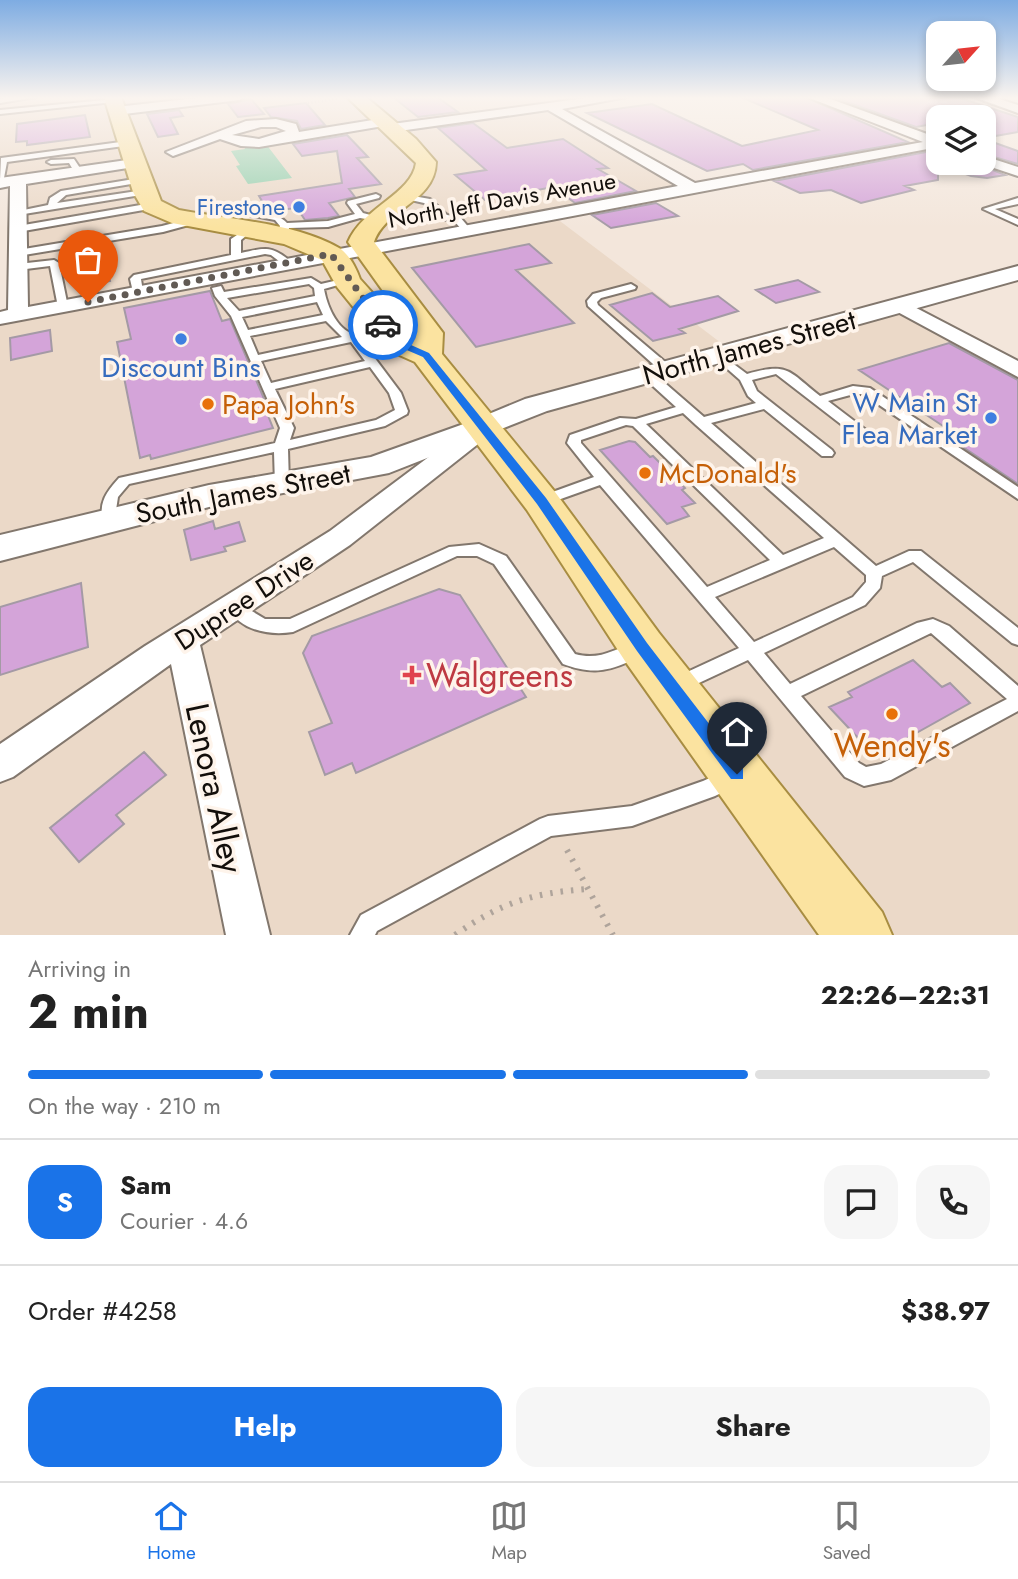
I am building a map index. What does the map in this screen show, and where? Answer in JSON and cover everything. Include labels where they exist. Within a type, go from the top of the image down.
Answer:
[{"type":"main road","points":[[133,141],[172,216],[193,221],[251,223],[283,231],[331,254],[342,267],[347,281],[399,343],[426,355],[541,501],[642,647],[859,935]]},
{"type":"main road","points":[[406,141],[420,153],[427,168],[418,185],[405,196],[367,217],[362,236],[364,248],[428,333],[426,355]]},
{"type":"street","points":[[146,167],[208,141]]},
{"type":"street","points":[[239,141],[254,143]]},
{"type":"street","points":[[9,317],[18,260],[18,220],[5,178],[146,167],[260,141]]},
{"type":"street","points":[[610,141],[693,188]]},
{"type":"street","name":"North Jeff Davis Avenue","points":[[9,317],[331,254],[926,145]]},
{"type":"street","points":[[996,164],[1018,172]]},
{"type":"street","name":"North James Street","points":[[483,428],[536,405],[1018,273]]},
{"type":"street","points":[[901,306],[1018,370]]},
{"type":"street","name":"South James Street","points":[[0,548],[209,496],[377,466],[483,428]]},
{"type":"street","name":"Dupree Drive","points":[[0,765],[340,538],[483,428]]},
{"type":"street","name":"Lenora Alley","points":[[183,641],[248,935]]},
{"type":"lane","points":[[5,178],[4,160],[21,157],[146,167]]},
{"type":"lane","points":[[18,220],[146,167]]},
{"type":"lane","points":[[18,220],[46,224],[146,167]]},
{"type":"lane","points":[[367,217],[351,203],[376,196]]},
{"type":"lane","points":[[405,196],[427,201],[444,217],[457,219],[467,230]]},
{"type":"lane","points":[[1018,201],[987,209],[1018,222]]},
{"type":"lane","points":[[283,231],[367,217]]},
{"type":"lane","points":[[18,260],[58,246],[193,221]]},
{"type":"lane","points":[[236,257],[236,239],[251,223]]},
{"type":"lane","points":[[46,224],[44,236],[48,244],[58,246]]},
{"type":"lane","points":[[138,292],[135,279],[138,276],[265,251],[274,252],[287,263]]},
{"type":"lane","points":[[18,260],[54,262],[63,307]]},
{"type":"lane","points":[[213,277],[220,296],[236,315],[287,428],[281,446],[282,485]]},
{"type":"lane","points":[[109,519],[111,496],[124,481],[380,423],[402,411],[395,393],[355,338],[336,329],[311,281],[220,296]]},
{"type":"lane","points":[[236,315],[319,293],[347,281]]},
{"type":"lane","points":[[631,287],[597,296],[592,301],[593,306],[657,372],[685,408],[874,573],[874,584],[859,601],[672,687]]},
{"type":"lane","points":[[244,334],[330,317]]},
{"type":"lane","points":[[254,359],[389,332]]},
{"type":"lane","points":[[719,356],[745,378],[746,386],[765,404],[827,453]]},
{"type":"lane","points":[[268,387],[372,363]]},
{"type":"lane","points":[[745,378],[777,370],[869,439]]},
{"type":"lane","points":[[819,400],[853,390],[866,391],[1018,494]]},
{"type":"lane","points":[[701,422],[765,404]]},
{"type":"lane","points":[[685,408],[637,423],[625,421],[594,429],[579,435],[574,443],[852,769],[864,778],[884,773],[1018,702]]},
{"type":"lane","points":[[637,423],[781,562]]},
{"type":"lane","points":[[541,501],[603,479]]},
{"type":"lane","points":[[704,595],[835,540]]},
{"type":"lane","points":[[235,607],[258,625],[276,628],[293,625],[455,551],[479,550],[500,560],[569,659],[587,666],[603,665],[642,647]]},
{"type":"lane","points":[[874,573],[915,555],[1018,638]]},
{"type":"lane","points":[[789,693],[923,628],[933,626],[943,631],[1018,697]]},
{"type":"lane","points":[[362,935],[369,923],[548,826],[632,816],[708,789],[737,774]]},
{"type":"path","points":[[567,850],[612,935]]},
{"type":"path","points":[[455,935],[487,911],[530,893],[587,888]]},
{"type":"shaded area","points":[[0,141],[610,141],[693,188],[552,215],[733,352],[901,306],[1018,370],[1018,935],[0,935],[0,319],[17,315],[18,181],[0,183]]},
{"type":"green space","points":[[266,144],[292,178],[248,184],[236,166],[240,165],[231,151],[245,149],[244,145]]},
{"type":"building","points":[[16,141],[61,141],[27,145],[27,141]]},
{"type":"building","points":[[313,141],[352,141],[368,157],[357,158],[381,184],[349,189],[355,197],[329,203],[339,216],[305,220],[297,208],[268,211],[259,196],[342,183],[337,151],[302,156],[293,144]]},
{"type":"building","points":[[452,141],[497,141],[507,148],[566,141],[608,168],[598,169],[636,191],[575,203],[553,187],[485,200],[455,175],[486,170]]},
{"type":"building","points":[[644,141],[730,141],[742,146],[767,141],[908,142],[753,170],[743,164],[707,171]]},
{"type":"building","points":[[996,143],[1018,151],[1018,164],[996,158]]},
{"type":"building","points":[[926,152],[926,175],[938,175],[938,180],[905,186],[914,190],[861,203],[831,190],[800,193],[774,181]]},
{"type":"building","points":[[996,171],[1005,175],[987,178],[968,175],[996,175]]},
{"type":"building","points":[[656,203],[678,216],[611,228],[592,215]]},
{"type":"building","points":[[529,244],[551,263],[516,270],[574,323],[476,347],[412,268]]},
{"type":"building","points":[[101,245],[110,281],[79,287],[73,250]]},
{"type":"building","points":[[798,280],[819,292],[776,303],[756,290]]},
{"type":"building","points":[[210,291],[222,321],[230,319],[268,408],[265,408],[273,428],[151,459],[150,455],[140,458],[117,342],[131,339],[124,308]]},
{"type":"building","points":[[652,293],[670,307],[718,296],[738,311],[679,329],[685,333],[653,341],[610,305]]},
{"type":"building","points":[[50,330],[52,351],[11,360],[10,338]]},
{"type":"building","points":[[949,343],[1018,380],[1018,484],[948,437],[955,434],[859,370]]},
{"type":"building","name":"McDonald's","points":[[629,441],[635,442],[650,457],[653,456],[685,488],[682,490],[695,503],[682,507],[689,516],[667,524],[600,450]]},
{"type":"building","points":[[213,521],[215,529],[239,522],[245,541],[224,547],[226,551],[191,560],[184,530]]},
{"type":"building","points":[[81,583],[88,647],[0,675],[0,607]]},
{"type":"building","name":"Walgreens","points":[[439,589],[460,595],[526,697],[356,773],[352,763],[325,775],[309,732],[332,723],[303,653],[312,636]]},
{"type":"building","name":"Wendy's","points":[[913,660],[942,687],[950,683],[970,703],[875,756],[829,707],[852,697],[848,692]]},
{"type":"building","points":[[144,752],[166,775],[116,815],[124,824],[79,862],[50,828]]},
{"type":"way so far","points":[[88,302],[331,254],[342,267],[347,281],[383,325]]},
{"type":"place","name":"Firestone","points":[[299,207]]},
{"type":"place","name":"Discount Bins","points":[[181,339]]},
{"type":"place","name":"Papa John's","points":[[208,404]]},
{"type":"place","name":"W Main St Flea Market","points":[[991,418]]},
{"type":"place","name":"McDonald's","points":[[645,473]]},
{"type":"place","name":"Walgreens","points":[[412,675]]},
{"type":"place","name":"Wendy's","points":[[892,714]]},
{"type":"route","points":[[383,325],[399,343],[426,355],[541,501],[642,647],[737,774]]}]
